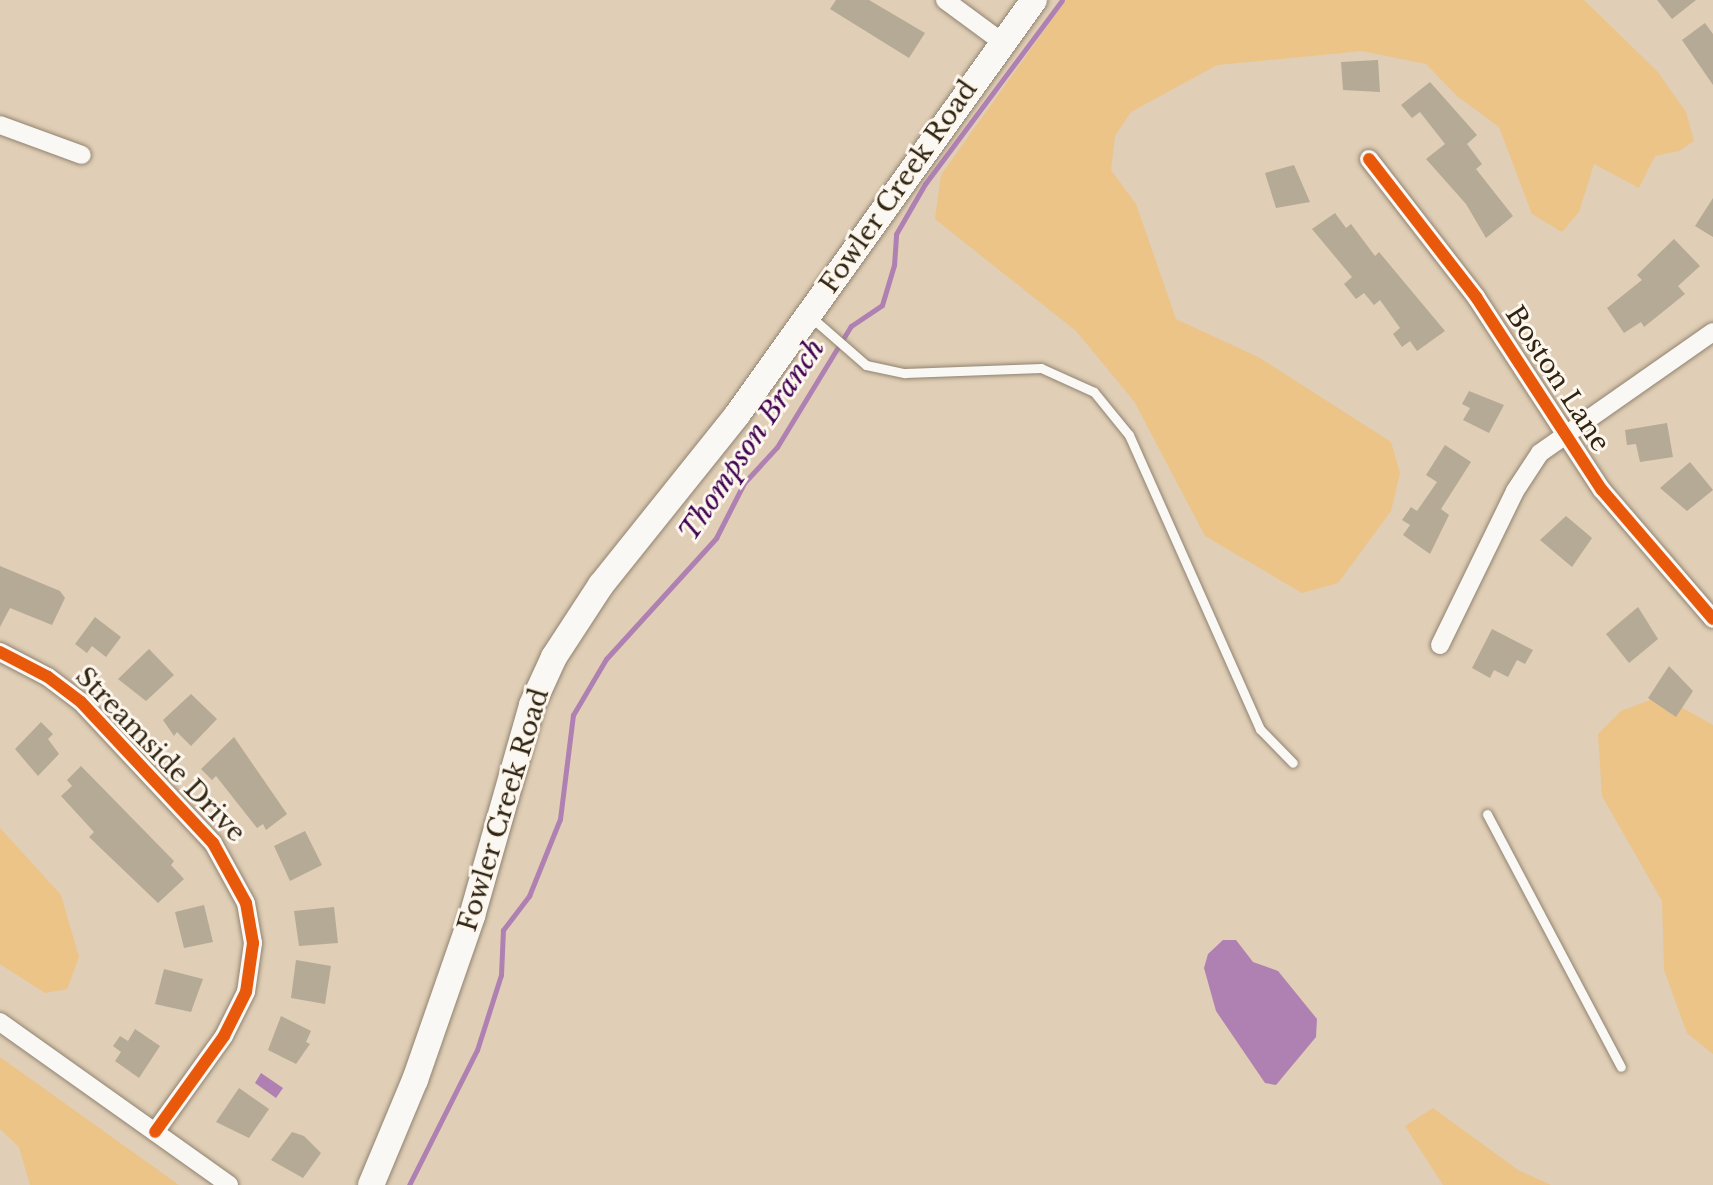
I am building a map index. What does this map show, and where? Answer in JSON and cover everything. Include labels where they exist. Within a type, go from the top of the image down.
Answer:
[{"type":"main road","name":"Fowler Creek Road","points":[[371,1185],[415,1080],[476,902],[532,705],[554,657],[601,585],[737,415],[1034,0]]},
{"type":"street","points":[[945,0],[1002,42]]},
{"type":"street","points":[[0,125],[82,155]]},
{"type":"street","name":"Boston Lane","points":[[1369,159],[1476,297],[1602,490],[1713,619]]},
{"type":"street","points":[[1440,645],[1528,467],[1564,432],[1713,332]]},
{"type":"street","name":"Streamside Drive","points":[[0,652],[48,677],[81,702],[213,843],[246,903],[253,943],[246,992],[224,1036],[155,1132]]},
{"type":"street","points":[[0,1022],[229,1185]]},
{"type":"lane","points":[[808,315],[866,365],[905,373],[1041,368],[1094,392],[1129,435],[1260,729],[1293,763]]},
{"type":"lane","points":[[1487,814],[1621,1067]]},
{"type":"shaded area","points":[[1066,0],[1584,0],[1657,71],[1686,112],[1694,141],[1679,151],[1655,156],[1639,188],[1594,164],[1579,212],[1562,232],[1532,214],[1499,127],[1457,96],[1426,64],[1362,51],[1217,65],[1131,112],[1115,136],[1111,170],[1136,204],[1176,319],[1260,358],[1391,442],[1400,473],[1391,511],[1338,583],[1302,593],[1205,536],[1134,401],[1076,331],[935,219],[941,175]]},
{"type":"shaded area","points":[[1661,696],[1713,725],[1713,1054],[1687,1033],[1664,970],[1662,901],[1602,796],[1598,734],[1621,711]]},
{"type":"shaded area","points":[[0,828],[61,895],[79,957],[67,989],[45,993],[0,964]]},
{"type":"shaded area","points":[[1223,940],[1236,940],[1253,962],[1278,971],[1317,1019],[1316,1037],[1276,1085],[1265,1083],[1216,1011],[1204,968],[1208,954]]},
{"type":"shaded area","points":[[0,1057],[179,1185],[30,1185],[19,1147],[0,1129]]},
{"type":"shaded area","points":[[261,1073],[283,1088],[276,1098],[255,1083]]},
{"type":"shaded area","points":[[1433,1108],[1518,1170],[1551,1185],[1443,1185],[1405,1126]]},
{"type":"building","points":[[836,0],[869,0],[925,33],[909,58],[830,9]]},
{"type":"building","points":[[1657,0],[1696,0],[1672,19]]},
{"type":"building","points":[[1705,23],[1713,34],[1713,85],[1682,40]]},
{"type":"building","points":[[1378,60],[1380,92],[1343,90],[1341,62]]},
{"type":"building","points":[[1430,82],[1477,135],[1467,144],[1482,164],[1476,169],[1513,216],[1486,238],[1466,204],[1426,159],[1445,144],[1420,112],[1412,118],[1401,105]]},
{"type":"building","points":[[1294,165],[1310,202],[1276,208],[1265,173]]},
{"type":"building","points":[[1713,198],[1713,237],[1695,226]]},
{"type":"building","points":[[1335,213],[1346,228],[1351,224],[1375,256],[1379,252],[1445,331],[1417,351],[1410,341],[1402,347],[1393,334],[1400,328],[1380,300],[1374,305],[1364,293],[1356,299],[1344,284],[1352,277],[1312,229]]},
{"type":"building","points":[[1674,239],[1700,266],[1678,286],[1685,294],[1644,327],[1641,322],[1624,333],[1607,308],[1642,280],[1637,275]]},
{"type":"building","points":[[1469,391],[1504,405],[1489,433],[1463,420],[1470,408],[1462,404]]},
{"type":"building","points":[[1667,423],[1673,457],[1640,462],[1636,444],[1627,445],[1625,430]]},
{"type":"building","points":[[1445,445],[1471,462],[1441,509],[1449,515],[1430,554],[1403,535],[1410,525],[1402,520],[1411,507],[1417,511],[1437,482],[1426,475]]},
{"type":"building","points":[[1690,462],[1713,490],[1687,511],[1660,488]]},
{"type":"building","points":[[1566,516],[1592,538],[1572,567],[1540,540]]},
{"type":"building","points":[[0,566],[60,591],[65,598],[52,625],[10,608],[0,627]]},
{"type":"building","points":[[1638,607],[1658,639],[1629,663],[1606,634]]},
{"type":"building","points":[[95,617],[121,637],[106,657],[92,646],[87,653],[75,644]]},
{"type":"building","points":[[1492,629],[1533,650],[1525,664],[1517,660],[1508,677],[1494,670],[1490,678],[1472,668]]},
{"type":"building","points":[[149,649],[174,675],[146,701],[118,679]]},
{"type":"building","points":[[1669,666],[1693,691],[1676,717],[1648,698]]},
{"type":"building","points":[[191,694],[217,719],[191,746],[177,732],[174,736],[163,720]]},
{"type":"building","points":[[41,722],[53,734],[48,739],[59,754],[38,776],[15,749]]},
{"type":"building","points":[[234,737],[287,814],[266,830],[263,824],[257,828],[216,776],[212,780],[201,769]]},
{"type":"building","points":[[81,766],[174,861],[171,865],[184,879],[158,903],[89,837],[94,832],[61,796],[72,786],[67,780]]},
{"type":"building","points":[[305,831],[322,865],[290,881],[274,846]]},
{"type":"building","points":[[204,905],[213,942],[184,948],[175,912]]},
{"type":"building","points":[[334,907],[338,943],[299,946],[294,911]]},
{"type":"building","points":[[296,960],[331,966],[325,1004],[291,998]]},
{"type":"building","points":[[164,969],[203,979],[191,1012],[155,1004]]},
{"type":"building","points":[[281,1016],[311,1031],[306,1042],[310,1044],[296,1064],[268,1050]]},
{"type":"building","points":[[135,1029],[160,1046],[139,1078],[115,1061],[121,1052],[113,1046],[120,1036],[128,1041]]},
{"type":"building","points":[[239,1088],[269,1109],[249,1138],[216,1122]]},
{"type":"building","points":[[292,1132],[304,1136],[321,1153],[303,1178],[271,1160]]},
{"type":"waterway","name":"Thompson Branch","points":[[409,1185],[477,1050],[501,975],[503,930],[529,896],[560,819],[573,715],[606,659],[716,538],[744,483],[777,447],[851,326],[882,305],[894,265],[896,234],[925,184],[1062,0]]},
{"type":"cycle path","points":[[1369,159],[1476,297],[1602,490],[1713,619]]},
{"type":"cycle path","points":[[0,652],[48,677],[81,702],[213,843],[246,903],[253,943],[246,992],[224,1036],[155,1132]]}]
